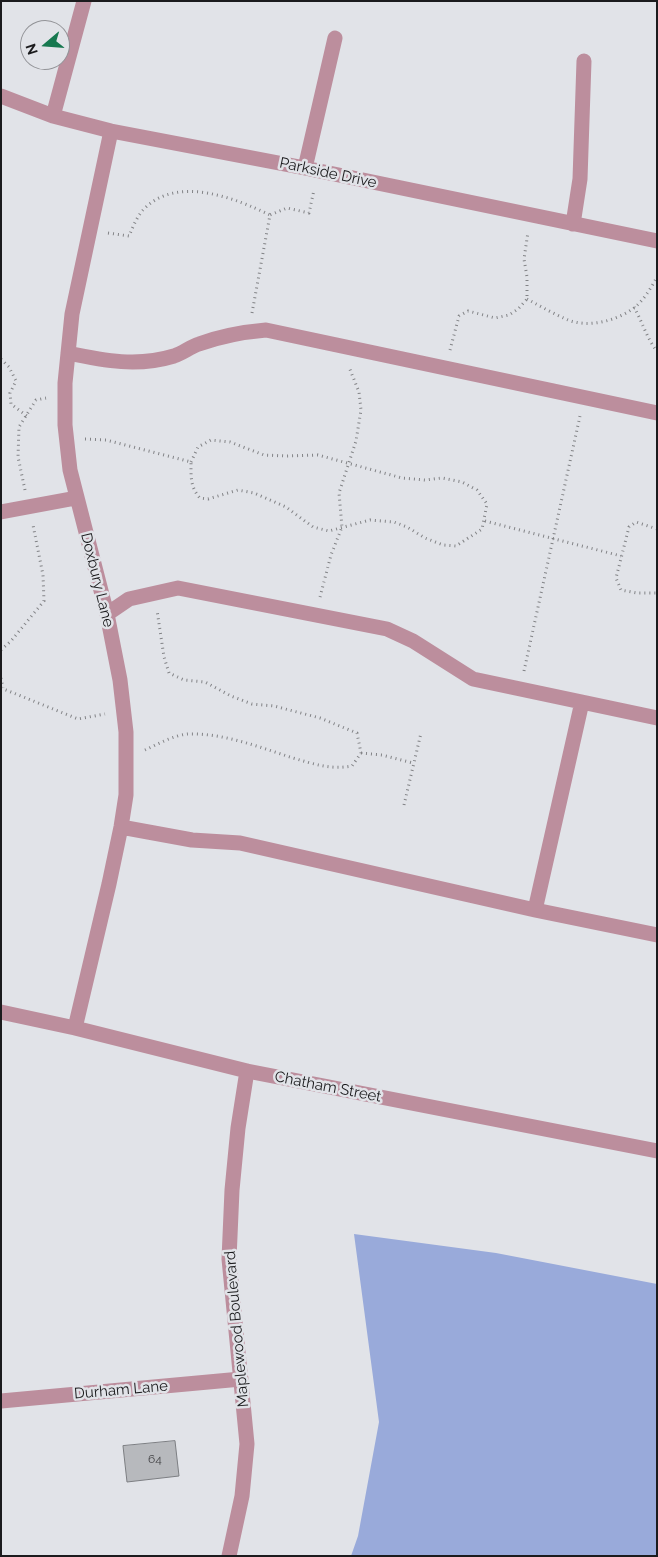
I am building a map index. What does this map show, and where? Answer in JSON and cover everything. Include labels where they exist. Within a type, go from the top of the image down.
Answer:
[{"type":"street","points":[[53,116],[84,1]]},
{"type":"street","points":[[312,169],[335,38]]},
{"type":"street","points":[[573,224],[580,179],[584,61]]},
{"type":"street","name":"Parkside Drive","points":[[1,96],[53,116],[111,131],[312,169],[657,241]]},
{"type":"street","name":"Doxbury Lane","points":[[75,1028],[110,884],[122,827],[126,795],[126,732],[120,680],[107,614],[70,470],[64,383],[72,314],[111,131]]},
{"type":"street","points":[[68,353],[130,363],[176,356],[195,345],[215,338],[266,330],[657,413]]},
{"type":"street","points":[[1,512],[76,498]]},
{"type":"street","points":[[107,614],[129,599],[178,588],[387,629],[413,641],[473,678],[657,718]]},
{"type":"street","points":[[536,910],[582,702]]},
{"type":"street","points":[[122,827],[192,840],[240,843],[536,910],[657,935]]},
{"type":"street","name":"Chatham Street","points":[[1,1012],[75,1028],[247,1071],[657,1151]]},
{"type":"street","name":"Maplewood Boulevard","points":[[229,1556],[242,1496],[247,1444],[229,1259],[232,1190],[238,1128],[247,1071]]},
{"type":"street","name":"Durham Lane","points":[[1,1400],[241,1379]]},
{"type":"path","points":[[90,230],[129,236],[143,209],[169,194],[190,191],[230,199],[270,216],[287,208],[309,213],[312,169]]},
{"type":"path","points":[[254,331],[251,310],[270,216]]},
{"type":"path","points":[[446,368],[459,316],[468,311],[495,318],[509,315],[527,299],[527,277],[524,259],[531,216]]},
{"type":"path","points":[[527,299],[569,320],[589,325],[616,317],[634,307],[650,290],[657,277]]},
{"type":"path","points":[[634,307],[651,344],[657,352]]},
{"type":"path","points":[[315,614],[331,555],[342,527],[338,493],[356,441],[361,410],[359,392],[350,370],[347,347]]},
{"type":"path","points":[[1,359],[16,381],[10,393],[11,404],[26,416]]},
{"type":"path","points":[[520,688],[584,398]]},
{"type":"path","points":[[67,441],[84,439],[106,440],[191,462]]},
{"type":"path","points":[[211,440],[230,442],[264,455],[318,455],[349,464],[402,478],[425,480],[442,478],[462,482],[477,490],[487,504],[482,529],[456,546],[444,545],[425,538],[408,527],[394,522],[370,520],[329,531],[313,527],[286,507],[269,499],[246,492],[238,490],[208,498],[200,498],[193,490],[190,478],[191,462],[198,447],[211,440]]},
{"type":"path","points":[[484,521],[622,556]]},
{"type":"path","points":[[657,529],[636,522],[629,527],[616,578],[621,590],[638,593],[657,593]]},
{"type":"path","points":[[127,758],[164,741],[187,734],[218,736],[318,766],[338,769],[352,766],[361,753],[357,733],[320,718],[274,706],[252,704],[231,696],[205,682],[184,680],[169,673],[164,657],[156,608],[156,592]]},
{"type":"path","points":[[1,678],[2,688],[78,720],[123,711]]},
{"type":"path","points":[[404,804],[421,733]]},
{"type":"path","points":[[361,753],[382,755],[413,764]]},
{"type":"shaded area","points":[[354,1234],[496,1253],[657,1284],[657,1556],[351,1556],[358,1536],[379,1422]]},
{"type":"building","points":[[175,1441],[179,1476],[127,1482],[123,1446]]}]
